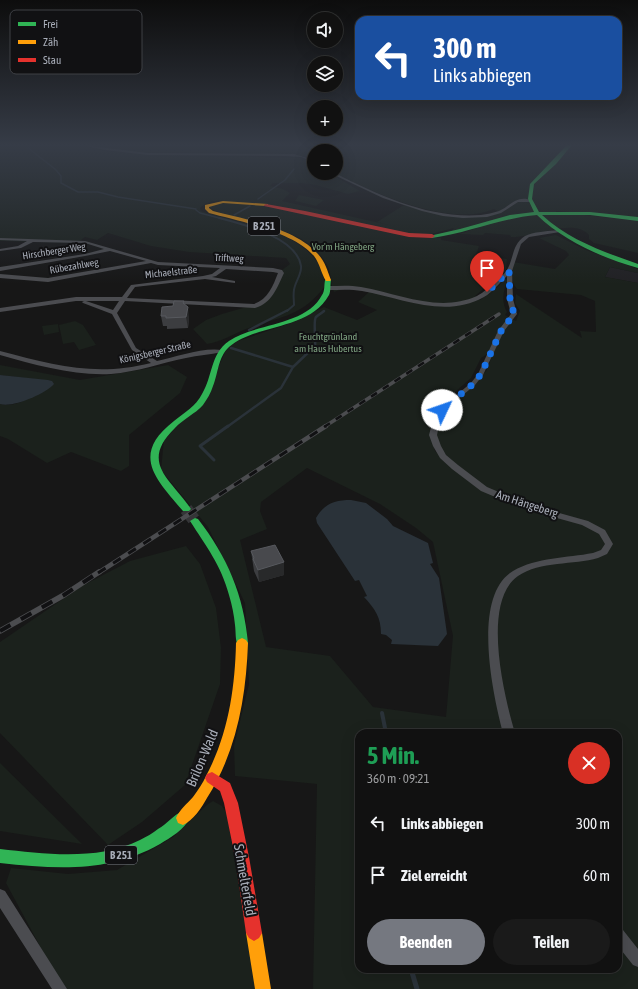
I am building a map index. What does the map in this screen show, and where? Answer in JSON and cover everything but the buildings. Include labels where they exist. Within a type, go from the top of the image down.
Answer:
[{"type":"main road","points":[[530,191],[530,201],[538,214],[558,232],[596,252],[638,266]]},
{"type":"main road","name":"B 251","points":[[328,288],[327,275],[321,263],[312,252],[302,245],[273,229],[211,212],[206,207],[212,204],[224,202],[255,204],[326,216],[407,235],[427,237],[452,234],[498,219],[538,214],[588,213],[638,219]]},
{"type":"main road","points":[[186,508],[160,478],[154,465],[153,452],[160,438],[195,408],[206,396],[212,384],[216,359],[220,351],[234,341],[291,321],[309,312],[322,301],[328,288]]},
{"type":"main road","name":"Brilon-Wald","points":[[0,856],[69,862],[99,860],[128,853],[154,841],[177,824],[201,796],[212,778],[224,746],[238,690],[242,657],[242,632],[238,607],[226,571],[212,544],[195,521]]},
{"type":"main road","name":"Schmelterfeld","points":[[212,778],[225,787],[231,803],[242,857],[263,989]]},
{"type":"street","points":[[369,191],[388,199],[452,215],[489,215],[502,210],[513,202],[530,201]]},
{"type":"street","name":"Am Hängeberg","points":[[507,729],[500,700],[494,652],[495,606],[502,587],[509,578],[518,572],[538,566],[595,556],[604,552],[609,544],[605,535],[592,526],[578,520],[524,506],[499,496],[480,486],[450,463],[439,450],[434,440],[434,427],[440,412],[473,384],[481,374],[501,331],[514,314],[510,299],[509,271],[521,240],[528,236],[558,232]]},
{"type":"street","name":"Triftweg","points":[[0,239],[81,242],[111,249],[151,262],[277,270],[282,273],[269,298],[256,306],[122,299]]},
{"type":"street","points":[[0,250],[19,247],[32,241]]},
{"type":"street","name":"Hirschberger Weg","points":[[0,269],[111,249]]},
{"type":"street","name":"Rübezahlweg","points":[[0,276],[48,280],[151,262]]},
{"type":"street","name":"Michaelstraße","points":[[114,313],[122,299],[130,289],[136,285],[204,278],[214,275],[225,267]]},
{"type":"street","points":[[328,288],[354,288],[424,304],[450,305],[480,297],[509,271]]},
{"type":"street","name":"Michaelstraße","points":[[204,278],[233,282]]},
{"type":"street","points":[[0,310],[76,299],[122,299]]},
{"type":"street","points":[[76,299],[95,304],[114,313],[134,349],[156,364]]},
{"type":"street","name":"Königsberger Straße","points":[[0,353],[74,371],[117,371],[156,364],[199,352],[220,351]]},
{"type":"street","points":[[0,896],[60,989]]},
{"type":"street","points":[[622,940],[638,960]]},
{"type":"shaded area","points":[[610,267],[638,273],[638,283],[605,277]]},
{"type":"shaded area","points":[[0,375],[48,380],[52,381],[54,384],[44,392],[20,402],[6,405],[0,404]]},
{"type":"shaded area","points":[[351,500],[366,503],[387,519],[393,526],[428,543],[433,563],[430,564],[439,578],[447,634],[438,646],[391,644],[392,640],[386,635],[381,634],[379,618],[364,597],[367,596],[359,580],[355,581],[317,523],[316,518],[319,513],[331,503]]},
{"type":"green space","points":[[0,191],[287,191],[290,193],[282,201],[389,225],[377,222],[404,205],[440,214],[463,217],[487,215],[500,212],[494,209],[476,214],[456,214],[434,211],[413,206],[373,191],[638,191],[638,217],[556,211],[557,215],[584,215],[638,221],[638,253],[594,243],[589,239],[589,235],[582,230],[573,228],[562,228],[520,237],[485,233],[483,235],[459,234],[483,226],[480,223],[450,233],[454,228],[411,237],[441,238],[441,240],[479,246],[476,255],[507,259],[506,270],[492,284],[489,284],[475,296],[477,297],[475,298],[480,300],[505,279],[508,280],[503,296],[507,312],[505,315],[516,321],[520,311],[515,303],[516,294],[582,338],[580,331],[596,332],[595,301],[581,295],[517,289],[513,283],[513,262],[555,269],[569,255],[566,251],[539,238],[556,235],[586,250],[638,269],[638,273],[610,267],[605,277],[638,283],[638,989],[313,989],[317,784],[235,776],[234,746],[249,684],[245,603],[208,527],[161,470],[164,440],[198,404],[216,373],[225,352],[230,346],[238,341],[291,323],[324,307],[357,320],[377,310],[358,302],[369,292],[347,289],[334,292],[327,265],[317,251],[304,241],[289,233],[210,208],[211,206],[224,200],[214,201],[202,206],[200,208],[201,211],[257,226],[276,233],[295,242],[310,253],[320,268],[325,286],[316,297],[289,315],[246,329],[217,342],[207,344],[193,329],[206,320],[260,303],[267,298],[282,270],[290,264],[286,258],[189,252],[151,246],[108,233],[97,240],[85,237],[77,243],[0,241]],"holes":[[[494,350],[487,370],[475,384],[449,405],[435,430],[440,447],[455,465],[472,479],[506,499],[499,500],[467,480],[435,451],[430,432],[437,408],[471,378],[481,358]],[[307,468],[380,504],[416,528],[433,542],[453,636],[446,717],[373,707],[330,656],[266,647],[240,540],[267,529],[260,511],[261,502]]]},
{"type":"green space","points":[[338,191],[359,191],[348,194]]},
{"type":"green space","points":[[299,195],[324,200],[316,206],[295,201]]},
{"type":"green space","points":[[75,321],[83,325],[96,345],[79,350],[74,342],[63,344],[59,325]]},
{"type":"green space","points":[[58,324],[59,332],[44,335],[42,326]]},
{"type":"green space","points":[[0,365],[80,380],[168,365],[187,377],[180,393],[129,435],[129,466],[121,471],[71,452],[47,463],[8,439],[0,436],[0,404],[7,405],[21,402],[52,381],[0,375]]},
{"type":"green space","points":[[186,546],[200,564],[216,608],[221,648],[220,684],[185,785],[142,822],[108,845],[0,733],[0,642],[82,586],[130,561]]},
{"type":"green space","points":[[0,763],[82,844],[0,831]]},
{"type":"green space","points":[[213,801],[222,806],[227,814],[256,989],[63,989],[6,883],[11,868],[68,874],[117,870],[173,837]]},
{"type":"waterway","points":[[76,191],[98,192],[118,197],[196,209]]},
{"type":"waterway","points":[[258,199],[269,191]]},
{"type":"waterway","points":[[234,215],[250,206]]},
{"type":"waterway","points":[[196,210],[200,213],[223,219]]},
{"type":"waterway","points":[[219,218],[267,233],[290,247],[297,256],[301,266],[300,272],[294,290],[294,305],[287,311]]},
{"type":"waterway","points":[[249,330],[288,310]]},
{"type":"waterway","points":[[293,367],[315,346],[315,319],[324,311]]},
{"type":"waterway","points":[[231,348],[293,367]]},
{"type":"waterway","points":[[227,427],[281,388],[293,367]]},
{"type":"waterway","points":[[214,460],[200,446],[228,426]]},
{"type":"waterway","points":[[382,713],[385,729]]},
{"type":"waterway","points":[[412,973],[417,989]]},
{"type":"tunnel","points":[[186,509],[195,521]]},
{"type":"railway","points":[[324,427],[499,314]]},
{"type":"railway","points":[[98,573],[326,426]]},
{"type":"railway","points":[[0,631],[64,595],[99,572]]},
{"type":"traffic: fast","points":[[531,191],[530,199],[537,212],[550,225],[568,237],[588,247],[638,266]]},
{"type":"traffic: fast","points":[[432,236],[462,231],[510,217],[542,213],[574,213],[638,219]]},
{"type":"traffic: fast","points":[[186,509],[161,479],[156,469],[154,459],[155,449],[161,438],[172,426],[197,406],[206,395],[217,361],[225,347],[233,341],[245,336],[276,326],[307,313],[319,304],[326,293],[328,280]]},
{"type":"traffic: fast","points":[[195,521],[214,548],[229,578],[238,610],[242,643]]},
{"type":"traffic: fast","points":[[0,856],[50,861],[74,861],[120,855],[142,847],[163,835],[183,818]]},
{"type":"traffic: slow","points":[[266,205],[223,202],[207,206],[207,209],[211,212],[273,230],[303,244],[315,254],[323,265],[328,280]]},
{"type":"traffic: slow","points":[[183,818],[198,801],[221,760],[235,713],[239,689],[242,643]]},
{"type":"traffic: slow","points":[[254,933],[263,989]]},
{"type":"traffic: jam","points":[[266,205],[409,235],[432,236]]},
{"type":"traffic: jam","points":[[212,778],[225,787],[231,803],[242,857],[254,933]]},
{"type":"route","points":[[442,410],[473,384],[481,374],[501,331],[514,314],[509,292],[509,271],[487,292]]},
{"type":"park label","name":"Vor'm Hängeberg","points":[[343,246]]},
{"type":"park label","name":"Feuchtgrünland am Haus Hubertus","points":[[328,342]]}]
